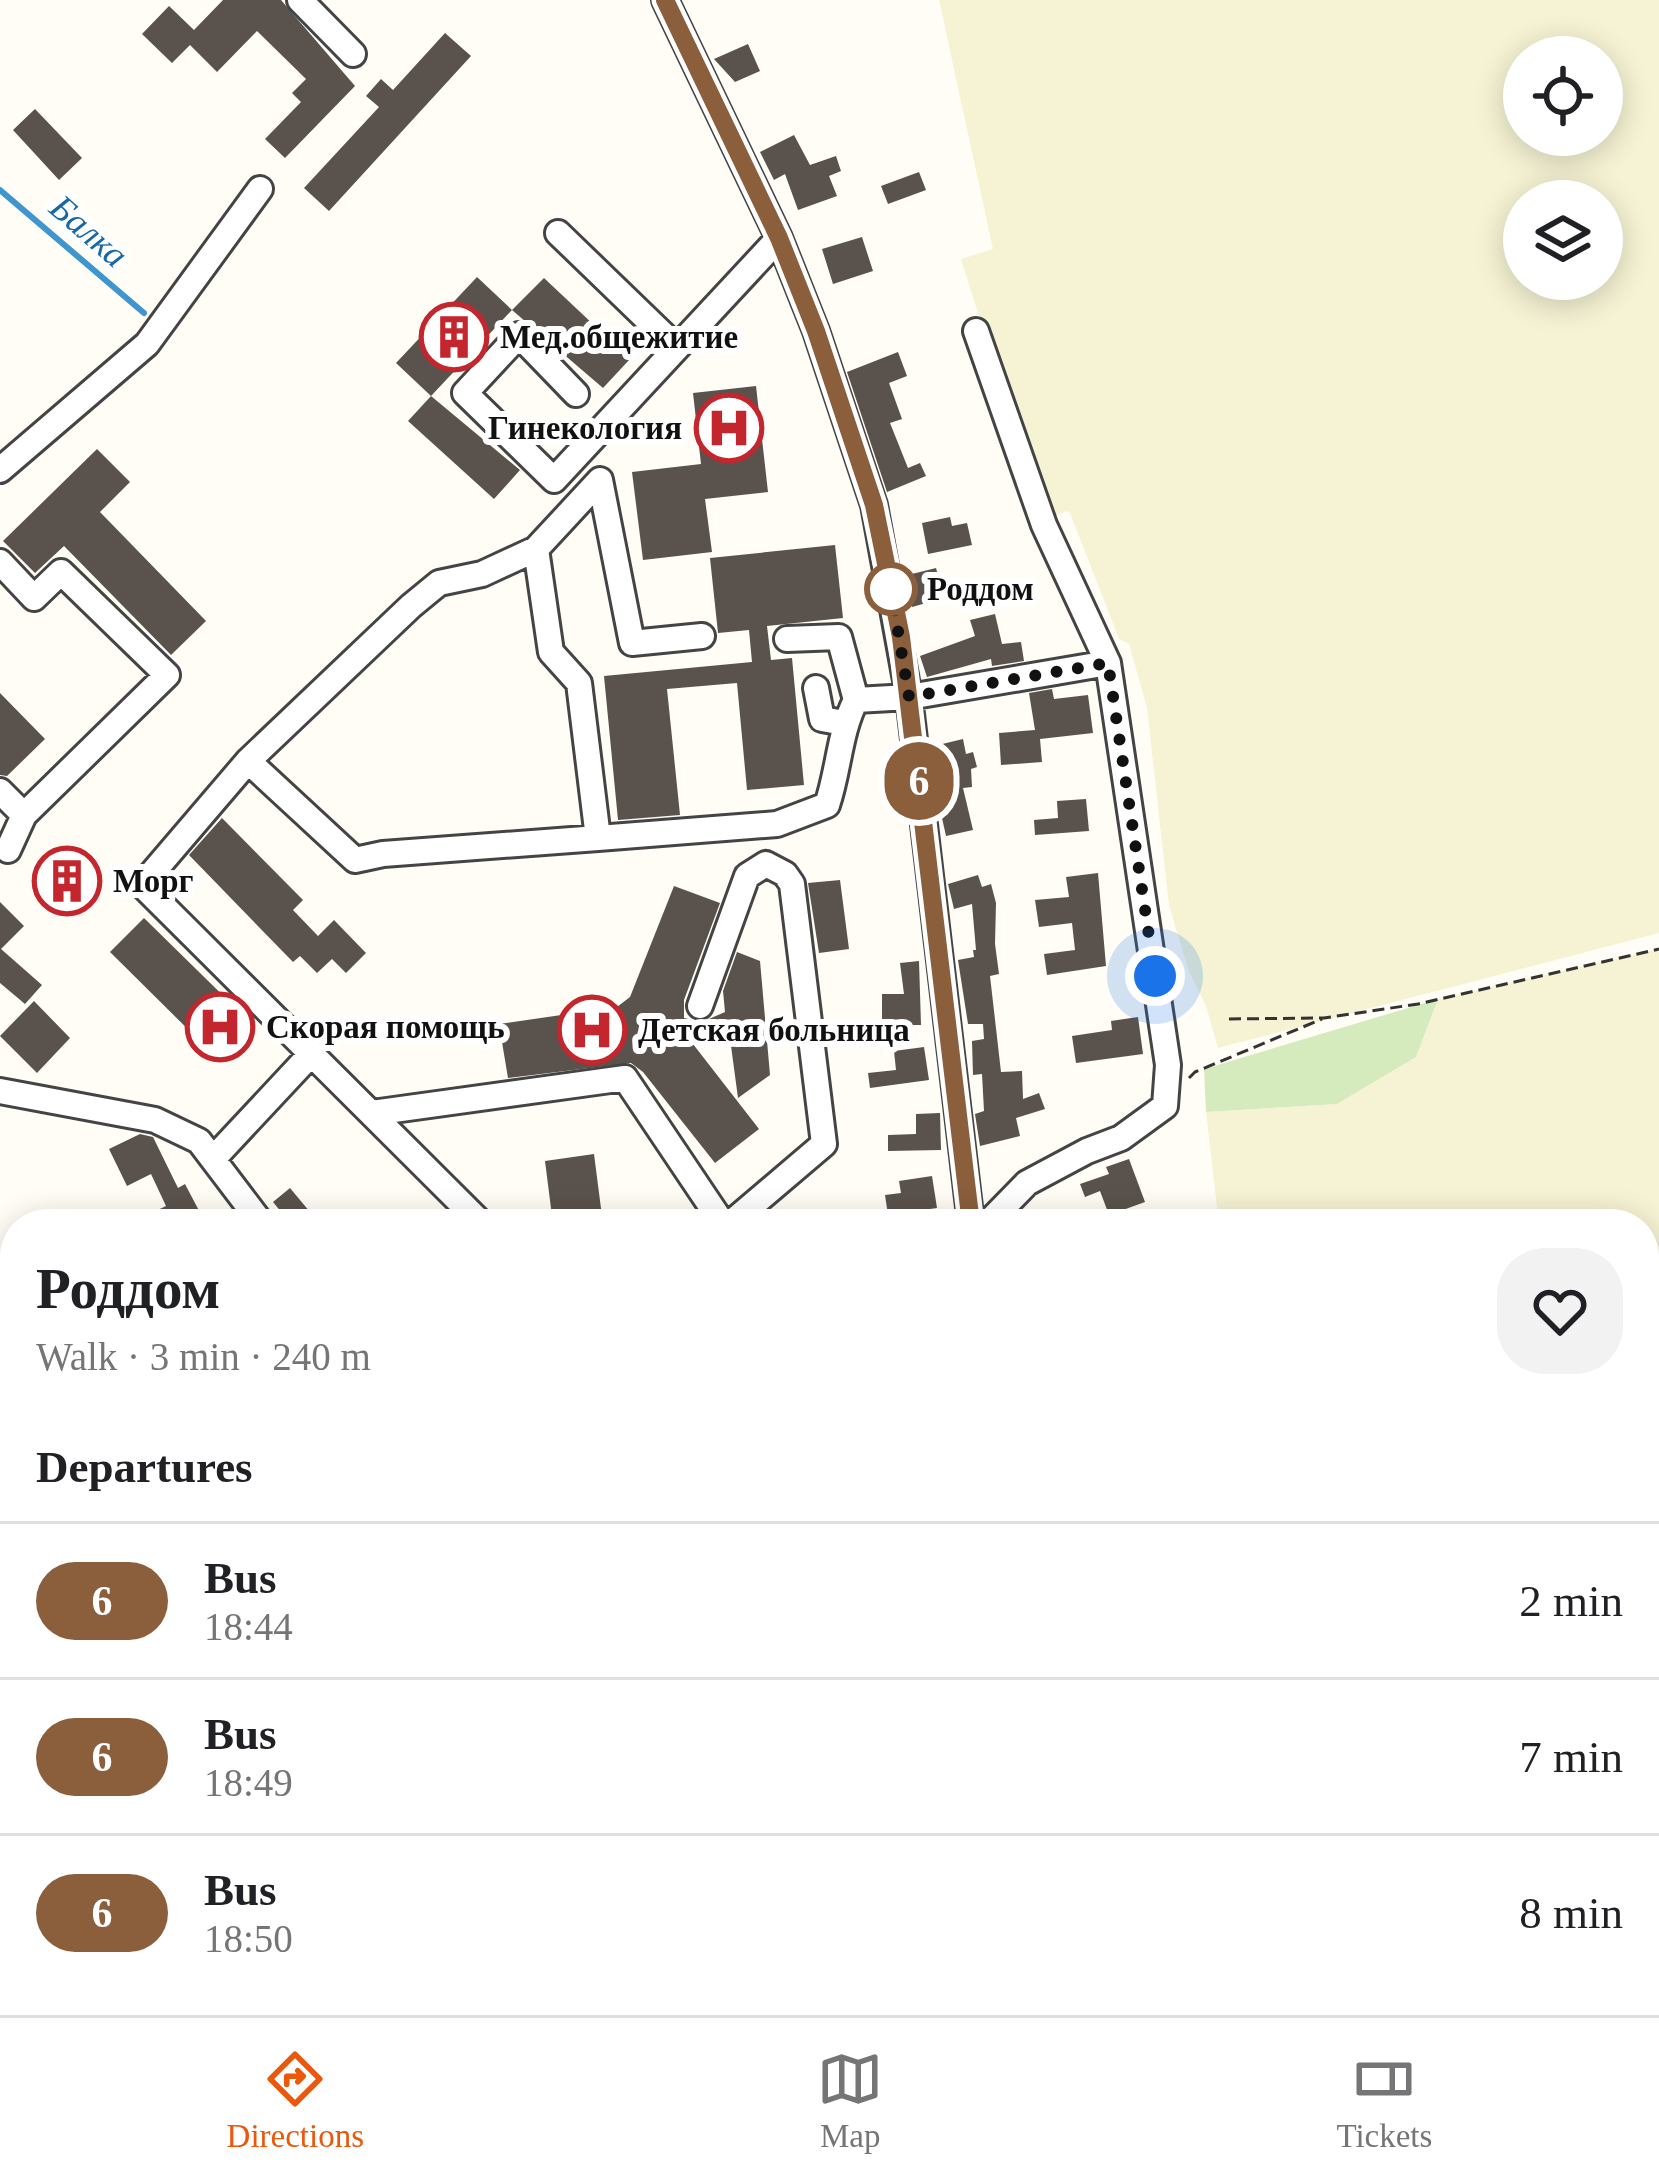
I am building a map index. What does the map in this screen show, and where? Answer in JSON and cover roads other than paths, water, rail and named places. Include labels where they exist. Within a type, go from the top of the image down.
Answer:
[{"type":"street","points":[[300,0],[353,54]]},
{"type":"street","points":[[665,0],[779,238],[816,331],[874,505],[909,697],[969,1209]]},
{"type":"street","points":[[0,470],[147,344],[260,189]]},
{"type":"street","points":[[558,232],[676,347]]},
{"type":"street","points":[[576,394],[519,335],[465,393],[554,480],[779,238]]},
{"type":"street","points":[[976,331],[1044,525],[1108,663],[1168,1065],[1165,1106],[1121,1138],[1027,1183],[1002,1209]]},
{"type":"street","points":[[467,1209],[142,885],[248,761],[439,583],[482,574],[536,549],[601,480],[632,643],[702,636]]},
{"type":"street","points":[[536,549],[551,652],[579,683],[598,838]]},
{"type":"street","points":[[0,562],[34,598],[61,572],[167,675],[24,815],[8,850]]},
{"type":"street","points":[[248,761],[355,860],[777,824],[826,805],[844,723],[856,700],[839,637],[787,639]]},
{"type":"street","points":[[856,700],[909,697],[1108,663]]},
{"type":"street","points":[[816,688],[822,719],[844,723]]},
{"type":"street","points":[[0,791],[24,815]]},
{"type":"street","points":[[700,1006],[747,876],[766,864],[775,867],[792,884],[824,1144],[745,1209]]},
{"type":"street","points":[[213,1159],[312,1053]]},
{"type":"street","points":[[372,1113],[625,1078],[717,1209]]},
{"type":"street","points":[[0,1091],[154,1120],[200,1141],[251,1209]]},
{"type":"waterway","name":"Балка","points":[[0,190],[144,313]]},
{"type":"place","name":"Мед.общежитие","points":[[454,337]]},
{"type":"place","name":"Гинекология","points":[[729,428]]},
{"type":"place","name":"Роддом","points":[[891,589]]},
{"type":"place","name":"Морг","points":[[67,881]]},
{"type":"place","name":"Скорая помощь","points":[[220,1027]]},
{"type":"place","name":"Детская больница","points":[[592,1030]]}]
